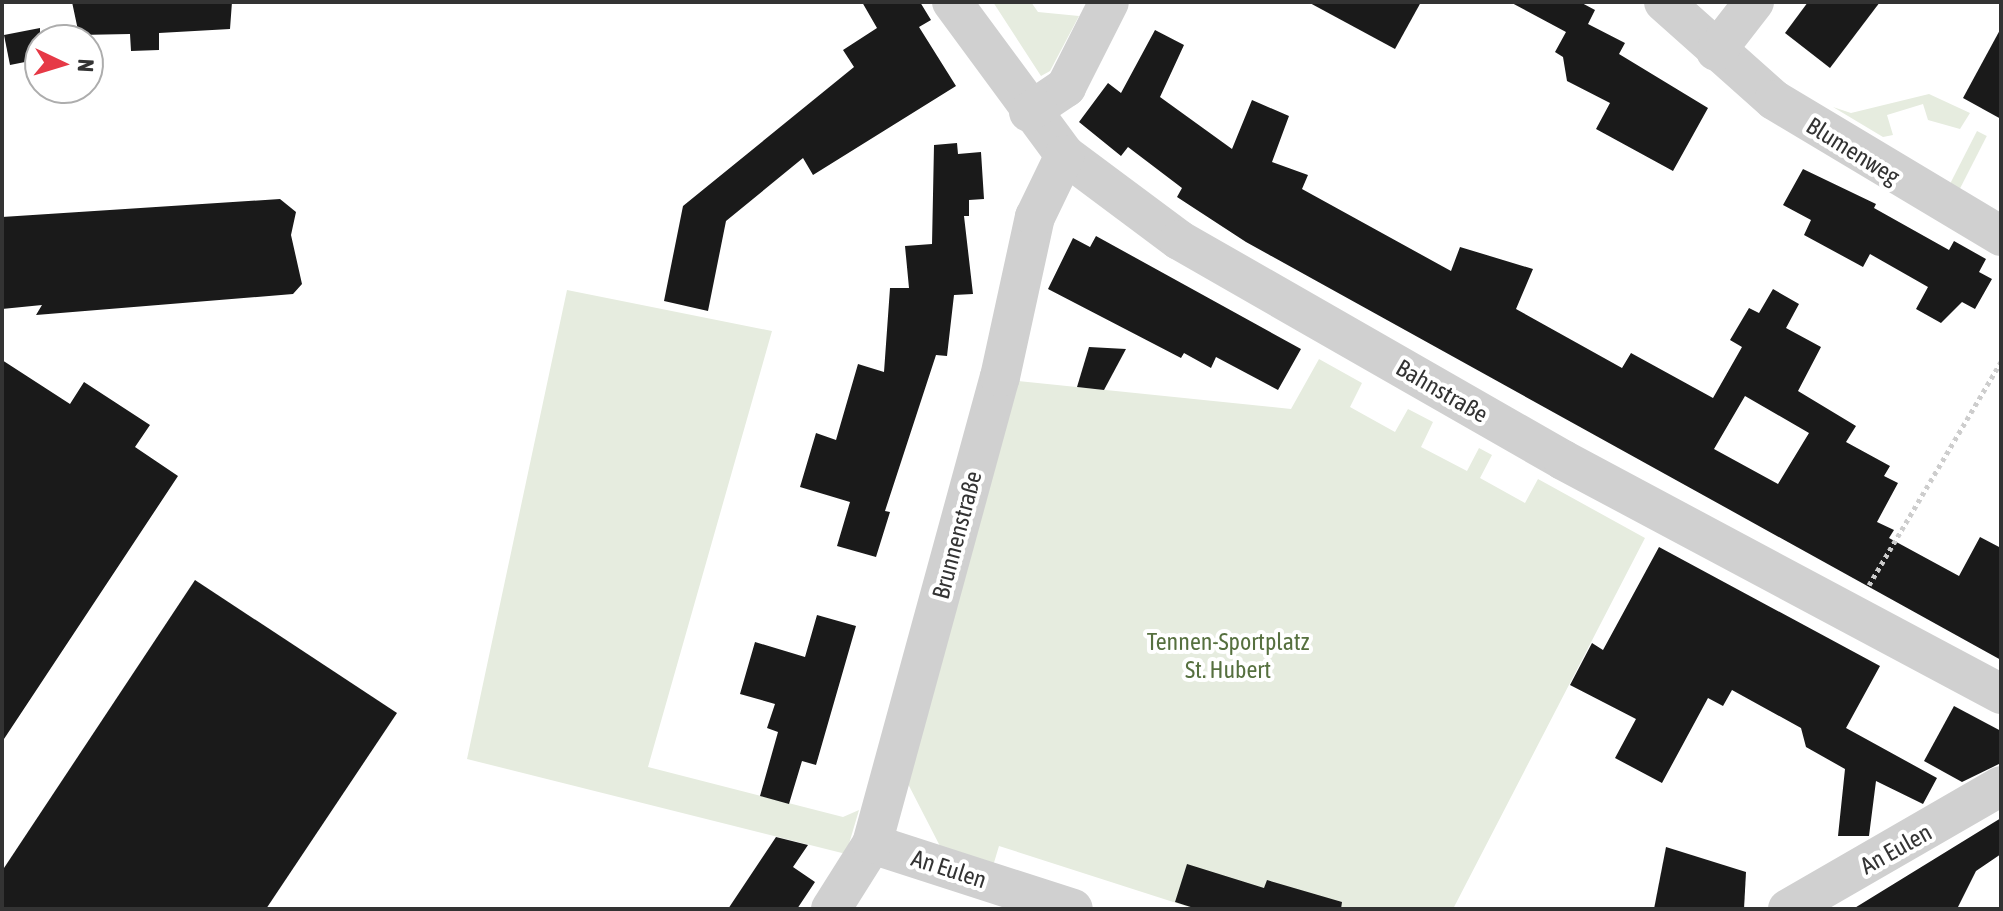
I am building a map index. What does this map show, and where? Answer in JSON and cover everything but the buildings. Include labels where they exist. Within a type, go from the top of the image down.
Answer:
[{"type":"street","name":"Bahnstraße","points":[[952,2],[1029,112],[1065,155],[1133,209],[1262,290],[1676,522],[1853,612],[2001,694]]},
{"type":"street","points":[[1029,112],[1066,87],[1109,2]]},
{"type":"street","name":"Blumenweg","points":[[1664,2],[1716,51],[1825,135],[2001,236]]},
{"type":"street","points":[[1716,51],[1754,2]]},
{"type":"street","name":"Brunnenstraße","points":[[831,909],[872,844],[1000,377],[1035,217],[1065,155]]},
{"type":"street","name":"An Eulen","points":[[1788,909],[2001,786]]},
{"type":"street","name":"An Eulen","points":[[872,844],[1073,909]]},
{"type":"path","points":[[1853,612],[2001,362]]},
{"type":"green space","points":[[993,2],[1031,2],[1038,12],[1079,16],[1050,71],[1041,76]]},
{"type":"green space","points":[[1929,94],[1970,113],[1960,129],[1928,120],[1923,104],[1887,115],[1893,135],[1883,137],[1833,107],[1851,113]]},
{"type":"green space","points":[[1977,131],[1987,136],[1955,198],[1945,193]]},
{"type":"green space","points":[[567,290],[772,331],[648,767],[843,817],[859,810],[846,854],[467,759]]},
{"type":"green space","name":"Tennen-Sportplatz St. Hubert","points":[[1319,359],[1362,383],[1350,407],[1395,432],[1408,409],[1433,422],[1421,447],[1467,471],[1479,448],[1492,455],[1480,478],[1525,503],[1538,479],[1645,538],[1453,909],[1195,909],[999,846],[993,866],[942,850],[906,780],[1018,381],[1291,409]]}]
